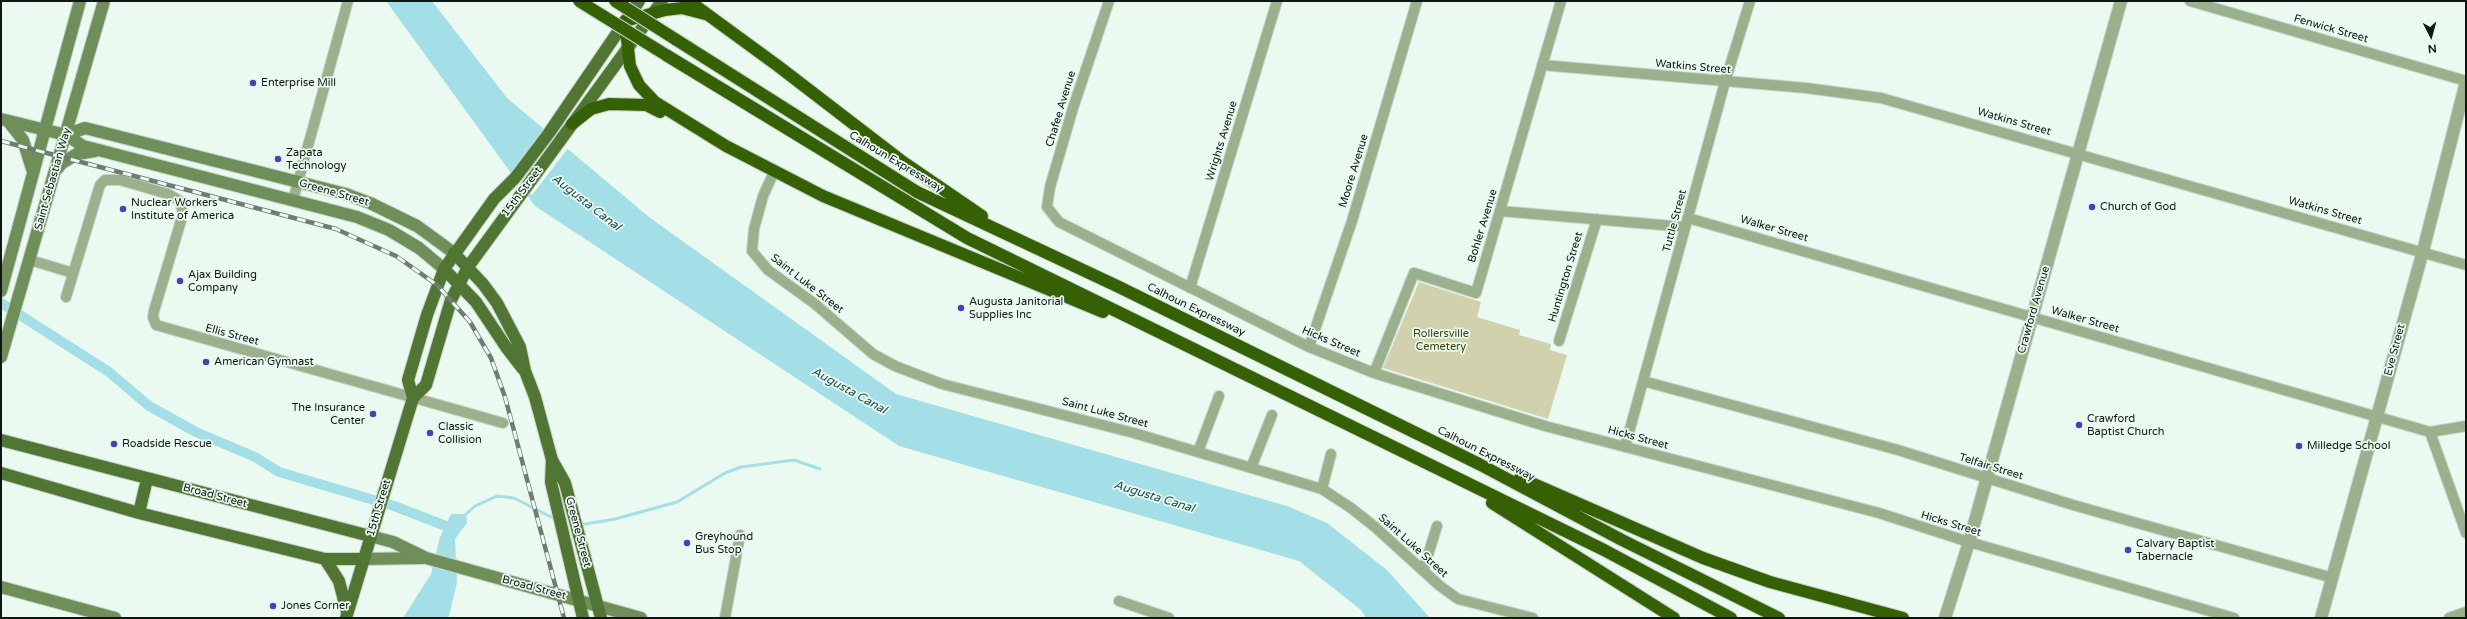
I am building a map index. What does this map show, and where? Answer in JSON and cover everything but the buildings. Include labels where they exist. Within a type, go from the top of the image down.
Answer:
[{"type":"highway","points":[[579,1],[968,238],[1604,550],[1731,618]]},
{"type":"highway","name":"Calhoun Expressway","points":[[615,1],[917,192],[1373,412],[1779,618]]},
{"type":"highway","points":[[689,1],[778,66],[903,162],[1022,242]]},
{"type":"highway","points":[[705,14],[682,8],[653,13],[625,21],[628,61],[639,85],[654,102],[679,118],[774,172],[823,196],[1214,358]]},
{"type":"highway","points":[[572,124],[591,109],[618,103],[646,105],[664,114],[679,118]]},
{"type":"highway","points":[[1373,412],[1703,558],[1770,582],[1903,618]]},
{"type":"highway","points":[[1437,468],[1674,618]]},
{"type":"main road","name":"Saint Sebastian Way","points":[[1,291],[80,1]]},
{"type":"main road","name":"Saint Sebastian Way","points":[[1,356],[104,1]]},
{"type":"main road","name":"15th Street","points":[[413,398],[408,380],[427,315],[444,269],[494,198],[515,178],[549,133],[639,1]]},
{"type":"main road","name":"15th Street","points":[[347,616],[363,559],[413,398],[426,385],[444,320],[468,267],[662,1]]},
{"type":"main road","name":"Greene Street","points":[[5,120],[66,134],[83,146],[356,217],[384,228],[419,248],[444,269],[476,302],[506,347],[525,371]]},
{"type":"main road","points":[[5,120],[23,140],[33,170]]},
{"type":"main road","name":"Greene Street","points":[[66,134],[85,128],[346,194],[385,209],[417,226],[454,253],[483,284],[506,318],[520,347],[525,371],[535,396],[552,460],[565,483],[601,618]]},
{"type":"main road","points":[[56,170],[62,163],[77,154],[102,151]]},
{"type":"main road","name":"Broad Street","points":[[1,440],[392,542],[426,558],[641,618]]},
{"type":"main road","name":"Greene Street","points":[[552,460],[550,482],[583,618]]},
{"type":"main road","name":"Broad Street","points":[[1,473],[139,513],[324,559],[426,558]]},
{"type":"main road","points":[[139,513],[147,479]]},
{"type":"main road","points":[[324,559],[339,581],[347,616]]},
{"type":"main road","points":[[1,588],[115,618]]},
{"type":"street","points":[[293,200],[348,1]]},
{"type":"street","name":"Chafee Avenue","points":[[1059,222],[1047,207],[1050,187],[1073,108],[1109,1]]},
{"type":"street","name":"Wrights Avenue","points":[[1190,288],[1277,1]]},
{"type":"street","name":"Moore Avenue","points":[[1310,347],[1352,221],[1418,1]]},
{"type":"street","name":"Bohler Avenue","points":[[1374,372],[1414,273],[1476,293],[1561,1]]},
{"type":"street","name":"Tuttle Street","points":[[1625,447],[1725,82],[1750,1]]},
{"type":"street","name":"Crawford Avenue","points":[[1945,618],[1987,479],[2121,1]]},
{"type":"street","name":"Fenwick Street","points":[[2190,1],[2466,81]]},
{"type":"street","name":"Watkins Street","points":[[1542,65],[1806,88],[1881,98],[2423,251],[2466,265]]},
{"type":"street","name":"Eve Street","points":[[2321,618],[2423,251],[2466,81]]},
{"type":"street","name":"Saint Luke Street","points":[[774,172],[758,216],[752,251],[768,270],[815,304],[873,354],[895,366],[942,384],[1134,433],[1322,489],[1369,522],[1423,571],[1458,599],[1533,618]]},
{"type":"street","name":"Ellis Street","points":[[73,273],[97,191],[105,180],[120,180],[168,194],[180,201],[184,214],[154,311],[153,317],[156,325],[503,423]]},
{"type":"street","name":"Walker Street","points":[[1500,211],[1596,219],[1687,223],[2032,317],[2430,432],[2466,426]]},
{"type":"street","name":"Huntington Street","points":[[1559,341],[1596,219]]},
{"type":"street","name":"Hicks Street","points":[[1059,222],[1310,347],[1374,372],[1545,426],[1879,513],[1969,542],[2234,618]]},
{"type":"street","points":[[30,260],[73,273],[66,297]]},
{"type":"street","name":"Telfair Street","points":[[1643,380],[1898,450],[1987,479],[2333,578]]},
{"type":"street","points":[[1198,452],[1219,396]]},
{"type":"street","points":[[1251,468],[1272,415]]},
{"type":"street","points":[[2430,432],[2466,533]]},
{"type":"street","points":[[1322,489],[1331,454]]},
{"type":"street","points":[[1423,571],[1437,526]]},
{"type":"street","points":[[725,618],[740,535]]},
{"type":"street","points":[[1120,601],[1169,618]]},
{"type":"street","points":[[2449,618],[2464,614]]},
{"type":"green space","name":"Rollersville Cemetery","points":[[1419,282],[1481,302],[1477,317],[1520,330],[1519,335],[1551,344],[1550,350],[1567,355],[1548,419],[1383,368]]},
{"type":"water","name":"Augusta Canal","points":[[386,1],[432,1],[507,98],[649,217],[896,394],[1287,506],[1327,523],[1387,570],[1430,618],[1366,618],[1361,610],[1299,561],[899,446],[535,206]]},
{"type":"water","points":[[451,514],[466,514],[467,523],[455,539],[457,583],[448,618],[403,618],[431,574],[440,537]]},
{"type":"pier","points":[[545,128],[569,147],[532,195],[510,175]]},
{"type":"waterway","points":[[1,303],[109,372],[149,406],[196,432],[255,457],[279,472],[394,506],[451,528],[448,534]]},
{"type":"waterway","points":[[580,525],[615,519],[677,502],[725,473],[741,467],[794,460],[820,469]]},
{"type":"waterway","points":[[464,516],[475,506],[497,496],[514,498],[557,520]]},
{"type":"railway","points":[[1,141],[336,229],[396,256],[437,285],[470,322],[491,358],[505,397],[564,618]]},
{"type":"place","name":"Enterprise Mill","points":[[253,83]]},
{"type":"place","name":"Zapata Technology","points":[[278,159]]},
{"type":"place","name":"Church of God","points":[[2092,207]]},
{"type":"place","name":"Nuclear Workers Institute of America","points":[[123,209]]},
{"type":"place","name":"Ajax Building Company","points":[[180,281]]},
{"type":"place","name":"Augusta Janitorial Supplies Inc","points":[[961,308]]},
{"type":"place","name":"American Gymnast","points":[[206,362]]},
{"type":"place","name":"The Insurance Center","points":[[373,414]]},
{"type":"place","name":"Crawford Baptist Church","points":[[2079,425]]},
{"type":"place","name":"Classic Collision","points":[[430,433]]},
{"type":"place","name":"Roadside Rescue","points":[[114,444]]},
{"type":"place","name":"Milledge School","points":[[2299,446]]},
{"type":"place","name":"Greyhound Bus Stop","points":[[687,543]]},
{"type":"place","name":"Calvary Baptist Tabernacle","points":[[2128,550]]},
{"type":"place","name":"Jones Corner","points":[[273,606]]}]
